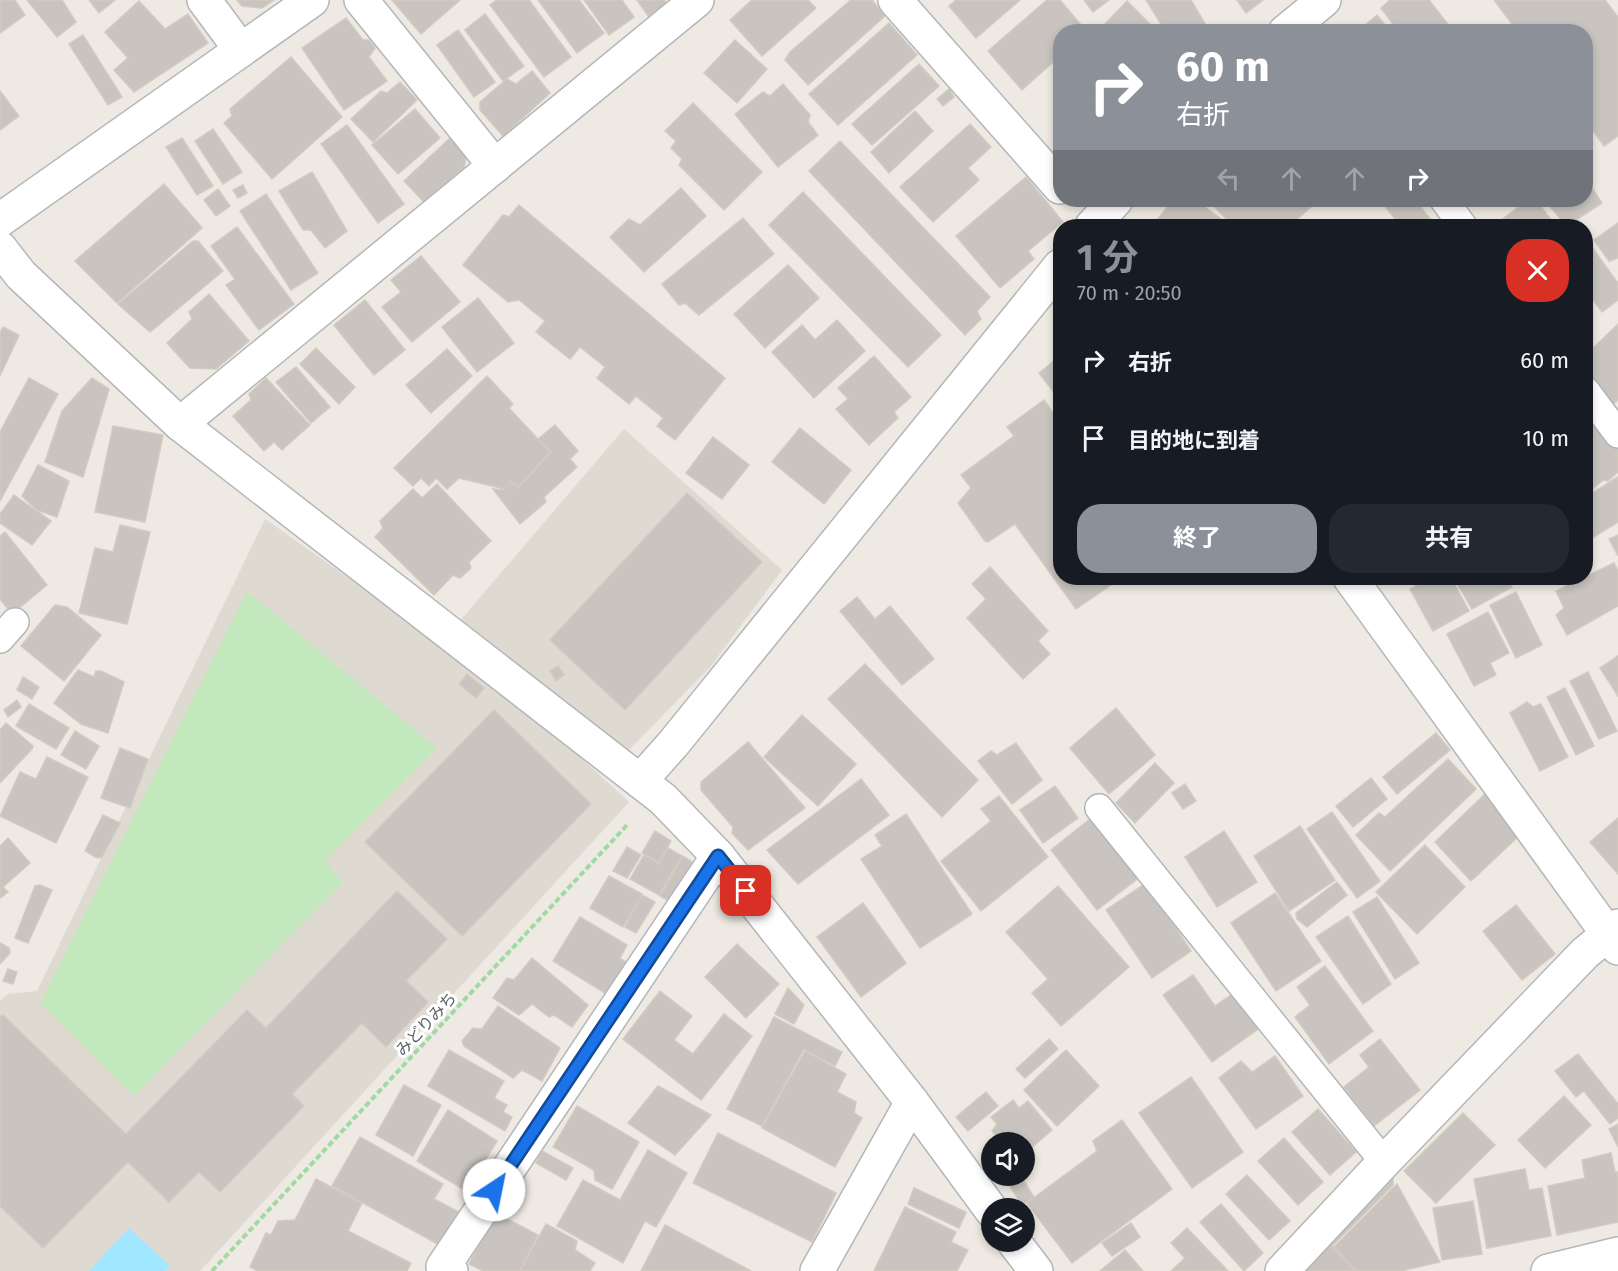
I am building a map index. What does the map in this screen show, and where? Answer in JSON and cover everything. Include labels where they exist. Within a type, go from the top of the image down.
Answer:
[{"type":"street","points":[[204,0],[241,51]]},
{"type":"street","points":[[0,220],[312,0]]},
{"type":"street","points":[[361,0],[495,166]]},
{"type":"street","points":[[180,424],[697,0]]},
{"type":"street","points":[[895,0],[1053,179]]},
{"type":"street","points":[[1078,207],[1088,219]]},
{"type":"street","points":[[1100,219],[1110,207]]},
{"type":"street","points":[[0,248],[21,275],[180,424],[652,790],[718,856],[912,1102],[982,1198]]},
{"type":"street","points":[[652,790],[673,744],[1053,275]]},
{"type":"street","points":[[1282,1271],[1585,953],[1615,936],[1355,585]]},
{"type":"street","points":[[451,1271],[443,1267],[718,856]]},
{"type":"street","points":[[818,1271],[912,1102]]},
{"type":"street","points":[[1022,1252],[1036,1271]]},
{"type":"street","points":[[1548,1271],[1618,1254]]},
{"type":"lane","points":[[1593,400],[1618,434]]},
{"type":"lane","points":[[1100,808],[1384,1162]]},
{"type":"path","name":"みどりみち","points":[[212,1271],[634,818],[652,790]]},
{"type":"shaded area","points":[[624,429],[782,570],[711,666],[628,751],[459,622]]},
{"type":"shaded area","points":[[265,519],[501,685],[629,802],[200,1271],[0,1271],[0,1001],[8,994],[37,991]]},
{"type":"green space","points":[[247,591],[437,748],[325,861],[343,882],[134,1096],[40,1003]]},
{"type":"water","points":[[129,1228],[170,1266],[165,1271],[89,1271]]},
{"type":"building","points":[[0,0],[15,0],[25,15],[0,33]]},
{"type":"building","points":[[27,0],[62,0],[76,22],[57,37]]},
{"type":"building","points":[[89,0],[115,0],[99,13]]},
{"type":"building","points":[[237,0],[274,0],[262,8],[242,6]]},
{"type":"building","points":[[392,0],[460,0],[421,34]]},
{"type":"building","points":[[497,0],[529,0],[571,57],[544,77],[490,5]]},
{"type":"building","points":[[538,0],[579,0],[604,33],[577,53]]},
{"type":"building","points":[[584,0],[622,0],[634,17],[609,35]]},
{"type":"building","points":[[637,0],[664,0],[667,3],[649,17]]},
{"type":"building","points":[[752,0],[808,0],[816,8],[762,56],[730,20]]},
{"type":"building","points":[[851,0],[872,0],[885,16],[808,85],[785,60],[790,52]]},
{"type":"building","points":[[956,0],[1020,0],[976,38],[949,6]]},
{"type":"building","points":[[1047,0],[1060,0],[1080,24],[1053,24],[1053,62],[1022,90],[988,51]]},
{"type":"building","points":[[1084,0],[1109,0],[1093,12]]},
{"type":"building","points":[[1146,0],[1191,0],[1205,24],[1161,24]]},
{"type":"building","points":[[1237,0],[1263,0],[1246,13]]},
{"type":"building","points":[[1390,0],[1429,0],[1448,24],[1393,24],[1381,8]]},
{"type":"building","points":[[1494,0],[1605,0],[1618,17],[1618,136],[1604,146],[1593,131],[1593,24],[1512,24]]},
{"type":"building","points":[[139,1],[165,29],[188,14],[208,43],[134,92],[114,70],[128,58],[105,32]]},
{"type":"building","points":[[1127,1],[1150,24],[1105,24]]},
{"type":"building","points":[[485,14],[524,66],[503,81],[465,30]]},
{"type":"building","points":[[1377,15],[1384,24],[1366,24]]},
{"type":"building","points":[[346,18],[363,40],[369,40],[375,48],[369,57],[387,81],[344,110],[302,48]]},
{"type":"building","points":[[889,23],[917,55],[838,125],[809,94]]},
{"type":"building","points":[[458,30],[495,82],[474,97],[437,45]]},
{"type":"building","points":[[83,35],[122,97],[108,105],[69,44]]},
{"type":"building","points":[[735,40],[767,69],[737,103],[704,73]]},
{"type":"building","points":[[291,57],[342,117],[272,179],[224,123],[232,116],[230,109]]},
{"type":"building","points":[[919,64],[939,86],[872,145],[852,124]]},
{"type":"building","points":[[532,71],[550,93],[503,136],[480,110],[480,102],[507,79],[516,84]]},
{"type":"building","points":[[400,82],[417,100],[373,142],[351,119],[381,91],[387,93]]},
{"type":"building","points":[[783,84],[810,115],[808,122],[818,135],[778,167],[735,114],[763,92],[770,96]]},
{"type":"building","points":[[949,89],[954,97],[943,106],[937,99]]},
{"type":"building","points":[[0,91],[19,116],[0,130]]},
{"type":"building","points":[[693,103],[762,172],[724,210],[679,165],[682,159],[671,148],[676,141],[665,131]]},
{"type":"building","points":[[415,109],[440,138],[398,174],[372,145]]},
{"type":"building","points":[[915,111],[933,131],[889,173],[871,152]]},
{"type":"building","points":[[970,124],[991,147],[968,168],[979,180],[933,222],[900,187]]},
{"type":"building","points":[[347,125],[404,204],[378,223],[321,144]]},
{"type":"building","points":[[213,129],[242,172],[223,184],[195,141]]},
{"type":"building","points":[[182,138],[213,186],[197,195],[166,147]]},
{"type":"building","points":[[450,138],[467,154],[464,167],[424,202],[404,181]]},
{"type":"building","points":[[840,141],[990,297],[977,311],[981,319],[965,335],[809,171]]},
{"type":"building","points":[[312,172],[347,231],[325,248],[311,230],[303,230],[279,191]]},
{"type":"building","points":[[1026,177],[1061,219],[1053,219],[1053,230],[1028,251],[1034,259],[1000,288],[956,236]]},
{"type":"building","points":[[164,184],[202,228],[117,303],[75,261]]},
{"type":"building","points":[[243,185],[247,193],[238,198],[233,190]]},
{"type":"building","points":[[681,188],[706,216],[644,272],[610,237],[629,219],[640,225]]},
{"type":"building","points":[[218,189],[230,206],[216,216],[204,200]]},
{"type":"building","points":[[1593,190],[1602,203],[1578,219],[1561,219],[1550,207],[1593,207]]},
{"type":"building","points":[[803,192],[941,335],[908,367],[769,225]]},
{"type":"building","points":[[266,194],[318,273],[291,290],[240,211]]},
{"type":"building","points":[[519,205],[725,378],[675,440],[657,426],[663,418],[636,396],[629,404],[597,378],[605,367],[580,347],[570,359],[536,332],[545,321],[519,300],[508,302],[463,265],[503,215],[509,217]]},
{"type":"building","points":[[1167,207],[1205,207],[1221,219],[1158,219]]},
{"type":"building","points":[[1215,207],[1311,207],[1297,219],[1226,219]]},
{"type":"building","points":[[1386,207],[1421,207],[1430,219],[1395,219]]},
{"type":"building","points":[[1519,207],[1541,207],[1551,219],[1503,219]]},
{"type":"building","points":[[743,218],[774,254],[699,315],[685,303],[679,305],[662,284]]},
{"type":"building","points":[[1618,223],[1618,258],[1609,261],[1594,240]]},
{"type":"building","points":[[237,227],[294,304],[259,330],[226,285],[235,279],[211,246]]},
{"type":"building","points":[[193,241],[198,241],[223,271],[150,332],[118,304]]},
{"type":"building","points":[[1593,249],[1618,283],[1618,300],[1602,312],[1593,300]]},
{"type":"building","points":[[421,256],[460,302],[412,342],[382,307],[401,292],[391,280]]},
{"type":"building","points":[[788,265],[819,298],[765,348],[734,314]]},
{"type":"building","points":[[209,294],[249,341],[216,369],[190,368],[167,343],[192,319],[189,312]]},
{"type":"building","points":[[478,298],[514,343],[477,372],[442,327]]},
{"type":"building","points":[[365,300],[405,350],[374,375],[334,325]]},
{"type":"building","points":[[837,320],[865,351],[814,398],[772,352],[802,325],[815,340]]},
{"type":"building","points":[[1618,324],[1618,400],[1612,405],[1593,385],[1593,348]]},
{"type":"building","points":[[3,327],[19,335],[0,376],[0,333]]},
{"type":"building","points":[[316,348],[355,387],[339,404],[300,364]]},
{"type":"building","points":[[447,349],[472,376],[431,413],[406,385]]},
{"type":"building","points":[[874,356],[911,397],[894,412],[898,418],[869,445],[836,409],[848,399],[838,388]]},
{"type":"building","points":[[1053,362],[1053,391],[1039,373]]},
{"type":"building","points":[[296,367],[330,407],[311,423],[276,382]]},
{"type":"building","points":[[487,376],[513,404],[509,408],[550,452],[518,487],[511,481],[504,489],[459,478],[447,489],[436,478],[429,486],[421,478],[413,486],[394,468]]},
{"type":"building","points":[[29,378],[58,394],[0,501],[0,432]]},
{"type":"building","points":[[92,378],[109,389],[83,477],[45,462],[62,411]]},
{"type":"building","points":[[266,378],[310,425],[282,450],[274,442],[264,451],[233,416],[251,400],[249,394]]},
{"type":"building","points":[[1044,400],[1053,413],[1053,577],[1015,524],[988,542],[985,541],[958,503],[971,488],[961,475],[1014,436],[1007,427]]},
{"type":"building","points":[[1593,413],[1618,444],[1618,472],[1608,481],[1603,480],[1594,488]]},
{"type":"building","points":[[555,425],[578,451],[570,459],[577,467],[544,497],[546,502],[520,524],[493,489],[504,490],[510,482],[518,488],[551,452],[538,439]]},
{"type":"building","points":[[113,426],[163,435],[145,522],[95,512]]},
{"type":"building","points":[[800,428],[851,470],[824,504],[772,462]]},
{"type":"building","points":[[713,437],[749,465],[722,499],[686,473]]},
{"type":"building","points":[[38,465],[69,481],[57,517],[37,510],[22,496]]},
{"type":"building","points":[[1618,477],[1618,522],[1593,538],[1593,493]]},
{"type":"building","points":[[437,484],[491,541],[469,562],[471,568],[460,578],[453,575],[434,595],[375,537],[383,528],[380,521],[413,489],[422,498]]},
{"type":"building","points":[[687,493],[762,562],[625,710],[550,640]]},
{"type":"building","points":[[14,495],[51,521],[32,545],[0,523],[0,514]]},
{"type":"building","points":[[120,525],[150,532],[127,624],[79,613],[95,548],[113,552]]},
{"type":"building","points":[[5,532],[47,585],[12,614],[0,599],[0,536]]},
{"type":"building","points":[[1618,535],[1618,556],[1609,539]]},
{"type":"building","points":[[1614,563],[1618,571],[1618,606],[1567,635],[1556,615],[1564,608],[1556,591],[1568,585],[1593,585],[1593,573]]},
{"type":"building","points":[[990,567],[1048,631],[1038,641],[1050,654],[1023,679],[967,618],[986,599],[972,584]]},
{"type":"building","points":[[1059,585],[1111,585],[1076,609]]},
{"type":"building","points":[[1418,585],[1455,585],[1469,611],[1433,631],[1410,589]]},
{"type":"building","points":[[1458,585],[1511,585],[1512,587],[1472,609]]},
{"type":"building","points":[[1516,592],[1542,645],[1516,658],[1490,605]]},
{"type":"building","points":[[857,597],[875,619],[890,606],[934,659],[902,685],[840,611]]},
{"type":"building","points":[[55,605],[67,607],[101,635],[64,681],[21,646]]},
{"type":"building","points":[[1488,612],[1509,653],[1490,663],[1496,675],[1474,686],[1447,634]]},
{"type":"building","points":[[1618,656],[1618,696],[1600,668]]},
{"type":"building","points":[[865,664],[978,780],[942,817],[828,699]]},
{"type":"building","points":[[558,666],[564,675],[556,681],[550,671]]},
{"type":"building","points":[[78,670],[94,677],[96,671],[101,671],[124,682],[108,733],[81,724],[54,703]]},
{"type":"building","points":[[1588,672],[1617,731],[1599,739],[1570,681]]},
{"type":"building","points":[[467,674],[484,688],[476,698],[459,684]]},
{"type":"building","points":[[23,677],[39,687],[32,699],[17,690]]},
{"type":"building","points":[[1565,688],[1594,746],[1576,755],[1547,697]]},
{"type":"building","points":[[17,700],[21,707],[8,717],[4,710]]},
{"type":"building","points":[[1527,702],[1533,707],[1541,704],[1568,757],[1540,771],[1510,713]]},
{"type":"building","points":[[29,704],[69,728],[56,749],[16,726]]},
{"type":"building","points":[[1116,708],[1155,755],[1109,794],[1070,748]]},
{"type":"building","points":[[494,710],[591,804],[462,936],[365,842]]},
{"type":"building","points":[[802,715],[856,764],[818,806],[764,757]]},
{"type":"building","points":[[6,723],[33,746],[0,783],[0,730]]},
{"type":"building","points":[[75,731],[99,746],[86,769],[61,755]]},
{"type":"building","points":[[1436,733],[1450,750],[1397,794],[1383,777]]},
{"type":"building","points":[[748,742],[805,808],[748,850],[732,833],[733,827],[701,790],[701,782]]},
{"type":"building","points":[[1016,743],[1042,780],[1012,804],[978,761],[991,751],[997,755]]},
{"type":"building","points":[[120,748],[148,759],[130,808],[101,798]]},
{"type":"building","points":[[47,757],[88,777],[56,843],[0,816],[20,772],[36,779]]},
{"type":"building","points":[[1448,759],[1476,789],[1390,871],[1356,835],[1379,813],[1385,817]]},
{"type":"building","points":[[1155,763],[1174,783],[1135,823],[1116,803]]},
{"type":"building","points":[[1371,778],[1387,799],[1353,827],[1336,806]]},
{"type":"building","points":[[861,779],[889,815],[798,884],[767,850]]},
{"type":"building","points":[[1185,784],[1196,801],[1183,809],[1172,793]]},
{"type":"building","points":[[1055,786],[1078,818],[1043,843],[1020,810]]},
{"type":"building","points":[[1485,794],[1521,834],[1471,881],[1435,842]]},
{"type":"building","points":[[999,796],[1048,857],[981,911],[941,861],[991,821],[981,809]]},
{"type":"building","points":[[1332,812],[1380,881],[1357,898],[1307,829]]},
{"type":"building","points":[[906,814],[972,914],[920,948],[861,859],[882,846],[875,835]]},
{"type":"building","points":[[103,815],[120,823],[102,857],[97,858],[85,851]]},
{"type":"building","points":[[1095,815],[1141,876],[1097,910],[1051,850]]},
{"type":"building","points":[[1618,818],[1618,874],[1590,842]]},
{"type":"building","points":[[1300,826],[1335,880],[1289,911],[1254,856]]},
{"type":"building","points":[[655,831],[671,841],[659,862],[642,853]]},
{"type":"building","points":[[1224,831],[1257,882],[1217,907],[1185,857]]},
{"type":"building","points":[[8,838],[30,863],[3,887],[8,892],[0,898],[0,846]]},
{"type":"building","points":[[1425,845],[1465,887],[1417,934],[1376,892]]},
{"type":"building","points":[[627,847],[641,855],[627,878],[613,871]]},
{"type":"building","points":[[668,848],[682,856],[659,895],[630,879],[644,855],[659,864]]},
{"type":"building","points":[[683,856],[692,862],[669,901],[660,896]]},
{"type":"building","points":[[609,876],[642,894],[623,927],[590,908]]},
{"type":"building","points":[[1337,882],[1347,895],[1307,927],[1297,919],[1296,913]]},
{"type":"building","points":[[1146,883],[1191,951],[1152,978],[1106,910]]},
{"type":"building","points":[[40,885],[52,890],[28,943],[15,938],[35,886]]},
{"type":"building","points":[[1058,886],[1129,967],[1061,1026],[1032,993],[1048,979],[1006,932]]},
{"type":"building","points":[[397,891],[447,939],[406,981],[428,1002],[386,1047],[362,1023],[292,1094],[304,1106],[220,1192],[199,1172],[169,1202],[128,1162],[43,1248],[0,1206],[0,1017],[3,1015],[126,1134],[247,1010],[266,1028]]},
{"type":"building","points":[[1275,893],[1321,961],[1276,991],[1231,923]]},
{"type":"building","points":[[642,895],[655,902],[636,933],[625,927]]},
{"type":"building","points":[[1377,897],[1419,963],[1395,979],[1353,912]]},
{"type":"building","points":[[863,903],[906,963],[861,997],[817,937]]},
{"type":"building","points":[[1516,905],[1555,954],[1522,980],[1483,931]]},
{"type":"building","points":[[1348,916],[1391,984],[1363,1004],[1316,937]]},
{"type":"building","points":[[580,917],[627,945],[620,958],[627,963],[608,995],[553,961]]},
{"type":"building","points":[[0,943],[9,948],[10,953],[0,964]]},
{"type":"building","points":[[737,944],[779,984],[746,1018],[705,977]]},
{"type":"building","points":[[532,958],[588,1005],[572,1027],[554,1015],[549,1017],[532,1004],[519,1015],[493,998],[507,978],[514,980]]},
{"type":"building","points":[[1325,966],[1373,1031],[1329,1064],[1295,1017],[1310,1005],[1297,987]]},
{"type":"building","points":[[8,969],[17,972],[13,984],[3,981]]},
{"type":"building","points":[[1193,975],[1215,1006],[1235,992],[1261,1027],[1212,1062],[1163,995]]},
{"type":"building","points":[[788,988],[804,1005],[794,1024],[775,1014]]},
{"type":"building","points":[[660,991],[692,1016],[674,1040],[693,1054],[724,1014],[752,1036],[701,1100],[623,1039]]},
{"type":"building","points":[[498,1006],[560,1048],[542,1081],[522,1070],[513,1078],[464,1046],[462,1041],[473,1028],[482,1029]]},
{"type":"building","points":[[774,1017],[842,1052],[835,1066],[804,1049],[762,1126],[727,1109]]},
{"type":"building","points":[[1049,1039],[1058,1049],[1025,1078],[1016,1069]]},
{"type":"building","points":[[1380,1039],[1420,1090],[1374,1126],[1344,1087],[1369,1067],[1360,1055]]},
{"type":"building","points":[[449,1050],[504,1081],[494,1098],[507,1105],[503,1112],[512,1117],[505,1131],[428,1086]]},
{"type":"building","points":[[1066,1050],[1099,1086],[1057,1126],[1024,1090]]},
{"type":"building","points":[[805,1051],[846,1074],[837,1092],[856,1102],[854,1113],[862,1118],[835,1167],[762,1128]]},
{"type":"building","points":[[1578,1054],[1618,1104],[1618,1118],[1610,1124],[1584,1091],[1576,1097],[1555,1071]]},
{"type":"building","points":[[1275,1056],[1303,1096],[1256,1129],[1219,1078],[1241,1061],[1252,1072]]},
{"type":"building","points":[[1191,1077],[1243,1152],[1192,1188],[1139,1113]]},
{"type":"building","points":[[404,1085],[441,1105],[413,1156],[376,1135]]},
{"type":"building","points":[[658,1086],[711,1115],[675,1155],[628,1123]]},
{"type":"building","points":[[986,1092],[998,1106],[968,1131],[956,1117]]},
{"type":"building","points":[[1564,1096],[1591,1125],[1545,1168],[1518,1140]]},
{"type":"building","points":[[1013,1100],[1019,1108],[1028,1101],[1052,1130],[1035,1145],[1035,1132],[993,1132],[997,1124],[991,1117]]},
{"type":"building","points":[[577,1106],[639,1142],[612,1189],[595,1180],[594,1170],[553,1147]]},
{"type":"building","points":[[1318,1109],[1356,1152],[1330,1175],[1292,1132]]},
{"type":"building","points":[[448,1110],[497,1141],[466,1191],[417,1161]]},
{"type":"building","points":[[1463,1113],[1495,1145],[1436,1203],[1404,1171]]},
{"type":"building","points":[[1122,1120],[1172,1189],[1072,1263],[1035,1214],[1034,1198],[1097,1151],[1093,1141]]},
{"type":"building","points":[[1618,1124],[1618,1147],[1609,1129]]},
{"type":"building","points":[[718,1133],[836,1193],[812,1242],[693,1183]]},
{"type":"building","points":[[360,1137],[443,1184],[434,1199],[461,1213],[443,1247],[332,1186]]},
{"type":"building","points":[[1284,1138],[1323,1182],[1298,1205],[1258,1161]]},
{"type":"building","points":[[648,1150],[687,1173],[656,1227],[645,1221],[623,1263],[557,1226],[583,1180],[620,1200]]},
{"type":"building","points":[[542,1151],[573,1168],[566,1180],[536,1163]]},
{"type":"building","points":[[1611,1153],[1615,1172],[1618,1172],[1618,1222],[1557,1235],[1548,1186],[1585,1178],[1582,1160]]},
{"type":"building","points":[[1525,1169],[1529,1190],[1542,1188],[1551,1236],[1487,1248],[1474,1179]]},
{"type":"building","points":[[1247,1175],[1290,1221],[1269,1240],[1226,1194]]},
{"type":"building","points":[[316,1179],[362,1203],[348,1231],[411,1263],[407,1271],[258,1271],[250,1267],[266,1233],[271,1235],[278,1221],[295,1220]]},
{"type":"building","points":[[1393,1179],[1393,1185],[1332,1246],[1355,1271],[1304,1271]]},
{"type":"building","points":[[1397,1184],[1440,1262],[1401,1271],[1356,1271],[1334,1247]]},
{"type":"building","points":[[1010,1186],[1027,1186],[1034,1197],[1032,1198],[1017,1198]]},
{"type":"building","points":[[914,1188],[966,1212],[959,1228],[908,1204]]},
{"type":"building","points":[[1473,1201],[1482,1254],[1442,1260],[1433,1208]]},
{"type":"building","points":[[1221,1204],[1263,1253],[1244,1271],[1200,1222]]},
{"type":"building","points":[[905,1207],[956,1232],[951,1242],[968,1250],[957,1271],[874,1271]]},
{"type":"building","points":[[496,1213],[538,1235],[519,1271],[483,1271],[469,1264]]},
{"type":"building","points":[[1131,1223],[1140,1237],[1112,1256],[1102,1243]]},
{"type":"building","points":[[546,1224],[577,1241],[575,1250],[595,1263],[590,1271],[520,1271]]},
{"type":"building","points":[[665,1225],[751,1271],[641,1271]]},
{"type":"building","points":[[1187,1228],[1228,1271],[1171,1271],[1185,1258],[1171,1243]]},
{"type":"building","points":[[1125,1250],[1143,1271],[1100,1271]]},
{"type":"route","points":[[494,1190],[718,856],[746,891]]}]
